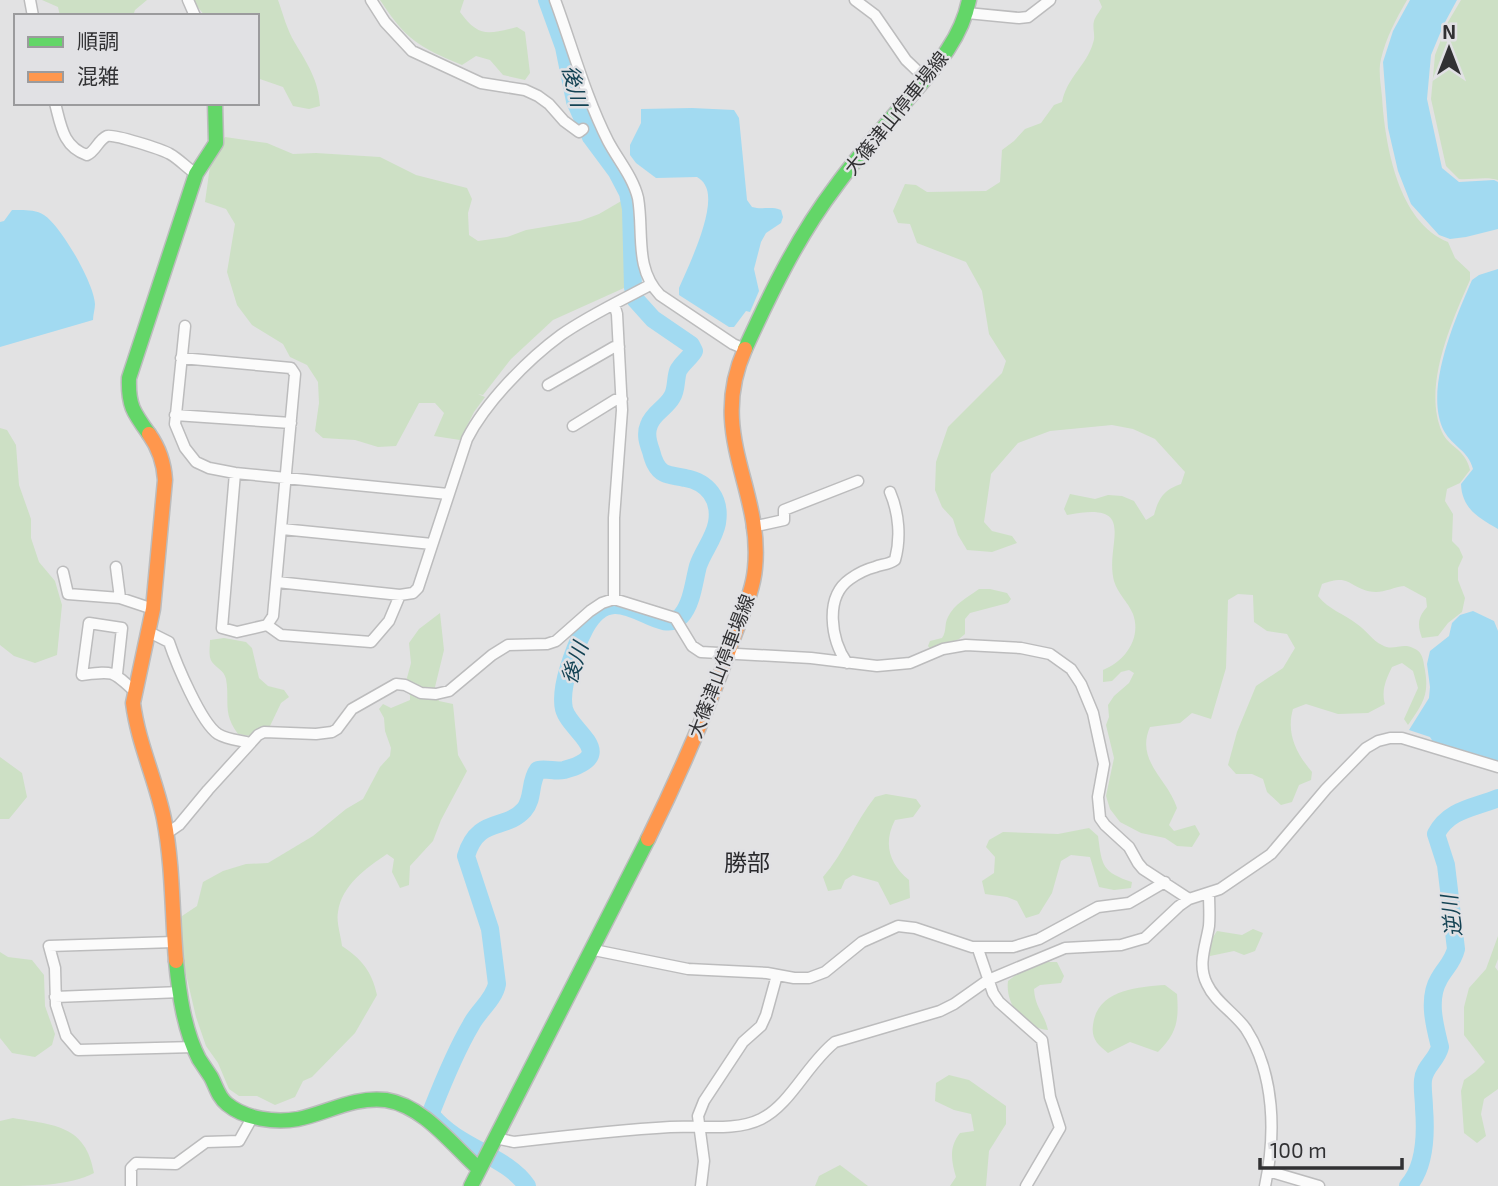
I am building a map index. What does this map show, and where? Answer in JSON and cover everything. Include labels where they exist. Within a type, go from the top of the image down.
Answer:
[{"type":"street","points":[[371,0],[385,22],[412,51],[481,83],[525,90],[549,104],[573,129],[579,132],[583,129]]},
{"type":"street","points":[[555,0],[608,141],[631,180],[637,197],[642,262],[650,285],[660,295],[733,344],[745,349]]},
{"type":"street","points":[[855,0],[875,15],[906,60],[926,79]]},
{"type":"street","points":[[968,6],[1019,19],[1028,17],[1050,0]]},
{"type":"street","name":"大篠津山停車場線","points":[[471,1186],[594,950],[671,790],[728,652],[752,584],[752,527],[732,435],[729,403],[733,382],[745,349],[786,264],[822,203],[926,79],[958,34],[968,6]]},
{"type":"street","points":[[55,105],[62,132],[69,144],[79,152],[87,155],[94,152],[108,136],[117,136],[169,153],[196,174]]},
{"type":"street","points":[[215,105],[216,144],[196,174],[129,378],[128,400],[134,414],[155,443],[165,480],[153,608],[134,691],[135,718],[162,810],[166,834],[174,942],[181,992],[195,1047],[219,1096],[237,1111],[287,1121],[359,1100],[383,1099],[412,1110],[481,1166]]},
{"type":"street","points":[[276,582],[400,595],[413,593],[418,588],[467,439],[476,421],[545,348],[562,334],[650,285]]},
{"type":"street","points":[[614,304],[617,314],[622,399],[614,518],[614,599]]},
{"type":"street","points":[[185,326],[175,424],[181,440],[196,462],[209,468],[235,473],[448,494]]},
{"type":"street","points":[[548,386],[614,347],[619,347]]},
{"type":"street","points":[[181,358],[291,368],[295,374],[273,616],[267,625],[237,632],[222,628],[235,473]]},
{"type":"street","points":[[573,426],[615,400],[622,399]]},
{"type":"street","points":[[175,415],[291,423]]},
{"type":"street","points":[[752,527],[784,520],[784,510],[858,481]]},
{"type":"street","points":[[847,663],[834,629],[835,603],[843,585],[850,579],[895,560],[898,539],[896,513],[890,492]]},
{"type":"street","points":[[282,529],[432,544]]},
{"type":"street","points":[[116,567],[120,598]]},
{"type":"street","points":[[63,572],[68,594],[120,598],[153,608]]},
{"type":"street","points":[[267,625],[281,635],[371,642],[389,621],[400,595]]},
{"type":"street","points":[[166,834],[179,825],[258,735],[264,732],[332,732],[352,709],[396,684],[405,685],[421,693],[449,691],[508,645],[547,644],[556,641],[590,611],[614,599],[677,621],[696,650],[811,658],[877,666],[910,663],[943,649],[975,645],[1035,649],[1060,660],[1081,684],[1096,723],[1104,764],[1098,797],[1100,817],[1105,825],[1129,846],[1143,869],[1189,899]]},
{"type":"street","points":[[117,674],[122,628],[89,623],[82,675],[106,672],[117,674],[134,691]]},
{"type":"street","points":[[149,632],[169,642],[179,669],[208,726],[225,737],[250,743]]},
{"type":"street","points":[[493,1143],[698,1126],[730,1126],[761,1119],[786,1098],[806,1070],[835,1042],[940,1011],[988,980],[1065,948],[1133,943],[1145,938],[1189,899],[1209,893],[1236,879],[1271,854],[1356,756],[1378,741],[1402,738],[1498,767]]},
{"type":"street","points":[[594,950],[688,969],[794,978],[817,976],[862,942],[898,926],[915,928],[978,948],[1026,944],[1094,909],[1129,903],[1165,882]]},
{"type":"street","points":[[1209,893],[1209,925],[1202,963],[1204,975],[1212,993],[1245,1029],[1258,1053],[1268,1081],[1270,1129],[1265,1186]]},
{"type":"street","points":[[174,942],[49,946],[55,968],[54,997],[66,1036],[78,1050],[195,1047]]},
{"type":"street","points":[[978,948],[988,980],[999,1002],[1041,1040],[1050,1097],[1060,1126],[1026,1186]]},
{"type":"street","points":[[701,1186],[704,1161],[698,1116],[716,1081],[743,1042],[761,1026],[777,975]]},
{"type":"street","points":[[54,997],[181,992]]},
{"type":"street","points":[[131,1186],[131,1168],[136,1163],[176,1164],[206,1142],[239,1141],[253,1116]]},
{"type":"street","points":[[1268,1171],[1319,1186]]},
{"type":"green space","points":[[42,0],[147,0],[134,14],[60,14],[58,7]]},
{"type":"green space","points":[[192,0],[278,0],[290,33],[315,80],[320,106],[309,109],[293,106],[283,87],[259,79],[259,14],[203,14]]},
{"type":"green space","points":[[380,0],[464,0],[460,12],[479,30],[491,32],[517,27],[525,32],[530,73],[525,80],[503,75],[490,60],[476,56],[462,65],[435,53],[406,33]]},
{"type":"green space","points":[[1099,0],[1407,0],[1395,21],[1380,64],[1391,159],[1397,180],[1417,218],[1431,232],[1448,242],[1455,258],[1470,272],[1470,280],[1442,354],[1435,395],[1442,432],[1464,457],[1470,470],[1460,483],[1447,489],[1445,501],[1453,514],[1452,541],[1463,557],[1458,568],[1458,580],[1465,598],[1462,612],[1448,623],[1438,636],[1422,638],[1419,621],[1427,607],[1426,598],[1404,586],[1376,592],[1340,580],[1322,584],[1318,596],[1386,647],[1409,646],[1420,653],[1424,662],[1426,683],[1422,704],[1408,725],[1404,719],[1418,688],[1413,671],[1402,663],[1392,667],[1388,676],[1384,690],[1385,704],[1368,713],[1338,714],[1306,704],[1293,709],[1291,726],[1294,742],[1301,758],[1312,772],[1311,780],[1299,785],[1292,802],[1281,805],[1267,792],[1263,779],[1252,774],[1236,774],[1228,765],[1237,732],[1256,686],[1283,668],[1295,648],[1287,634],[1267,631],[1254,622],[1253,595],[1238,594],[1228,600],[1226,668],[1211,719],[1192,713],[1180,723],[1150,727],[1146,739],[1154,769],[1177,808],[1169,825],[1174,831],[1195,825],[1200,834],[1192,847],[1177,846],[1165,838],[1141,833],[1120,822],[1110,809],[1106,796],[1114,758],[1106,725],[1109,717],[1108,705],[1129,683],[1134,673],[1129,670],[1121,672],[1112,681],[1103,682],[1103,670],[1118,661],[1129,648],[1133,641],[1135,623],[1131,610],[1114,581],[1112,520],[1104,514],[1090,512],[1067,515],[1064,509],[1070,494],[1095,499],[1108,495],[1122,496],[1134,501],[1146,520],[1154,515],[1163,495],[1181,484],[1185,472],[1155,439],[1133,429],[1112,425],[1050,431],[1018,443],[991,474],[984,522],[992,531],[1012,536],[1017,543],[992,552],[967,550],[953,519],[942,507],[935,490],[936,462],[948,427],[1002,373],[1006,361],[989,334],[982,291],[966,262],[917,243],[910,224],[898,223],[893,211],[905,184],[916,185],[927,192],[986,191],[1000,182],[1002,150],[1025,129],[1041,123],[1054,105],[1062,102],[1068,85],[1090,51],[1094,40],[1094,21],[1102,7]]},
{"type":"green space","points":[[1461,0],[1498,0],[1498,180],[1459,179],[1446,166],[1431,99],[1435,55],[1448,22]]},
{"type":"green space","points":[[225,137],[267,143],[293,154],[380,157],[416,175],[467,188],[472,199],[468,213],[469,235],[478,241],[580,221],[623,200],[628,208],[629,277],[624,288],[553,320],[511,359],[483,395],[478,394],[485,397],[460,440],[434,436],[444,413],[435,403],[419,403],[396,446],[378,447],[355,440],[323,438],[315,431],[319,403],[318,382],[307,365],[290,357],[283,344],[252,325],[237,305],[227,272],[235,224],[226,209],[205,202],[211,159]]},
{"type":"green space","points":[[0,428],[7,430],[16,445],[19,485],[31,519],[31,538],[39,562],[55,581],[62,605],[57,655],[35,663],[14,656],[0,645]]},
{"type":"green space","points":[[979,589],[1007,593],[1011,599],[1008,603],[970,613],[965,619],[965,634],[932,651],[928,646],[930,641],[942,638],[954,608]]},
{"type":"green space","points":[[440,613],[444,650],[435,687],[439,701],[453,704],[458,755],[467,771],[433,841],[410,866],[409,885],[400,888],[392,872],[394,859],[387,854],[356,878],[340,902],[338,920],[342,946],[365,967],[377,995],[355,1033],[312,1077],[303,1081],[295,1097],[275,1105],[257,1096],[239,1096],[229,1089],[218,1063],[206,1046],[196,1017],[180,938],[182,916],[197,906],[203,882],[223,871],[246,864],[268,863],[313,836],[363,799],[380,767],[390,756],[391,748],[384,718],[379,709],[383,704],[391,708],[410,700],[410,695],[404,689],[411,663],[409,643],[419,629]]},
{"type":"green space","points":[[224,638],[246,642],[252,648],[259,678],[268,686],[284,690],[289,697],[281,703],[270,726],[258,729],[251,736],[238,734],[233,727],[228,713],[225,676],[210,657],[210,640]]},
{"type":"green space","points":[[0,757],[22,773],[27,797],[9,819],[0,819]]},
{"type":"green space","points":[[886,794],[916,799],[921,806],[913,817],[895,820],[889,837],[893,860],[909,880],[910,898],[890,905],[878,882],[853,875],[845,880],[841,889],[828,891],[823,877],[875,797]]},
{"type":"green space","points":[[1089,828],[1098,836],[1105,866],[1115,875],[1132,882],[1131,888],[1114,890],[1099,887],[1090,857],[1071,855],[1061,861],[1052,893],[1039,914],[1026,918],[1017,901],[985,894],[982,881],[994,873],[995,857],[986,847],[989,840],[1003,832],[1058,834]]},
{"type":"green space","points":[[1253,929],[1263,933],[1255,951],[1244,955],[1234,951],[1210,956],[1208,953],[1211,940],[1217,931],[1242,935]]},
{"type":"green space","points":[[1498,936],[1498,959],[1495,967],[1498,971],[1498,1089],[1484,1099],[1481,1114],[1486,1136],[1477,1143],[1464,1133],[1461,1091],[1464,1080],[1485,1062],[1464,1035],[1464,1007],[1469,988],[1486,969]]},
{"type":"green space","points":[[0,952],[8,957],[32,960],[44,975],[45,1006],[55,1034],[52,1045],[35,1057],[12,1053],[0,1038]]},
{"type":"green space","points":[[1047,962],[1057,962],[1064,976],[1061,983],[1040,985],[1034,989],[1048,1030],[1024,1020],[1013,1006],[1008,990],[1008,981],[1017,974]]},
{"type":"green space","points":[[1165,985],[1177,994],[1178,1012],[1173,1032],[1158,1052],[1130,1042],[1108,1053],[1098,1044],[1094,1038],[1093,1025],[1102,1004],[1110,997],[1131,989]]},
{"type":"green space","points":[[949,1075],[969,1080],[1006,1106],[1006,1124],[989,1151],[986,1186],[950,1186],[956,1177],[952,1159],[954,1143],[960,1133],[974,1131],[971,1114],[935,1101],[936,1083]]},
{"type":"green space","points":[[13,1118],[55,1126],[76,1136],[90,1157],[94,1173],[62,1183],[0,1186],[0,1121]]},
{"type":"green space","points":[[840,1165],[868,1186],[815,1186],[819,1176]]},
{"type":"water","points":[[1410,0],[1457,0],[1431,55],[1427,99],[1442,168],[1459,182],[1498,182],[1498,229],[1450,239],[1439,235],[1411,204],[1398,171],[1388,128],[1383,62],[1393,31]]},
{"type":"water","points":[[641,109],[734,110],[739,118],[747,200],[752,207],[781,210],[783,217],[781,223],[766,233],[761,242],[754,269],[759,291],[750,312],[746,311],[734,327],[729,327],[679,295],[679,288],[705,221],[708,195],[704,184],[697,177],[656,178],[630,155],[630,145],[641,123]]},
{"type":"water","points":[[12,210],[37,212],[51,221],[83,270],[95,306],[93,320],[0,347],[0,222],[4,221]]},
{"type":"water","points":[[1498,269],[1498,529],[1478,517],[1465,500],[1461,484],[1473,469],[1468,457],[1444,431],[1437,396],[1444,354],[1472,280]]},
{"type":"water","points":[[1473,611],[1494,621],[1498,631],[1498,761],[1433,742],[1430,737],[1409,730],[1429,698],[1427,664],[1430,651],[1449,636],[1452,623],[1460,615]]},
{"type":"waterway","name":"後川","points":[[547,0],[564,47],[575,101],[591,137],[617,172],[628,193],[631,209],[633,288]]},
{"type":"waterway","name":"後川","points":[[527,1186],[507,1167],[455,1136],[432,1116],[432,1110],[460,1046],[474,1020],[493,995],[497,984],[490,929],[466,856],[477,835],[524,810],[538,770],[564,770],[581,764],[589,757],[591,750],[588,742],[568,718],[563,700],[569,667],[577,646],[585,628],[597,612],[610,606],[623,606],[661,620],[672,621],[681,616],[688,605],[698,566],[717,523],[717,506],[711,493],[700,483],[669,475],[659,469],[647,438],[653,417],[672,397],[678,371],[694,351],[691,345],[653,319],[635,299]]},
{"type":"waterway","name":"逆川","points":[[1408,1186],[1418,1169],[1423,1149],[1424,1075],[1440,1047],[1433,1013],[1433,995],[1456,949],[1446,865],[1436,834],[1455,814],[1498,798]]},
{"type":"traffic: fast","points":[[745,349],[775,286],[809,225],[851,166],[942,58],[959,30],[969,0]]},
{"type":"traffic: fast","points":[[149,434],[133,408],[129,395],[129,378],[196,174],[216,143],[215,105]]},
{"type":"traffic: fast","points":[[471,1186],[648,839]]},
{"type":"traffic: fast","points":[[176,961],[183,1011],[194,1048],[221,1098],[234,1109],[261,1119],[289,1120],[363,1100],[386,1100],[400,1104],[425,1118],[479,1169]]},
{"type":"traffic: slow","points":[[648,839],[704,715],[754,577],[755,539],[734,435],[732,408],[735,380],[745,349]]},
{"type":"traffic: slow","points":[[149,434],[160,456],[165,480],[153,609],[133,703],[164,819],[171,872],[176,961]]},
{"type":"district","name":"勝部","points":[[747,863]]}]
